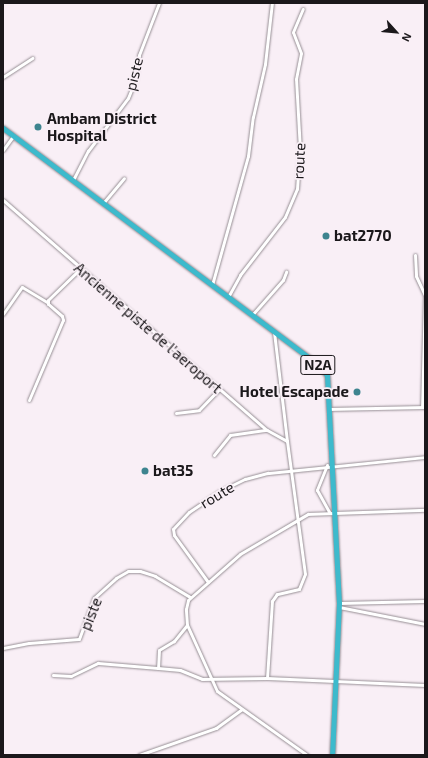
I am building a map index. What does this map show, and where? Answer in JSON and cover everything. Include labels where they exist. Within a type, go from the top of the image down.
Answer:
[{"type":"highway","name":"N2A","points":[[3,128],[104,202],[324,371],[328,381],[331,513],[339,605],[332,755]]},
{"type":"street","name":"piste","points":[[73,180],[88,151],[128,98],[135,82],[139,55],[159,3]]},
{"type":"street","points":[[212,285],[248,156],[253,117],[265,64],[272,3]]},
{"type":"street","name":"route","points":[[228,297],[240,275],[285,217],[297,190],[300,150],[296,79],[301,53],[293,32],[303,9]]},
{"type":"street","points":[[3,76],[32,58]]},
{"type":"street","points":[[3,150],[13,136]]},
{"type":"street","points":[[104,202],[124,178]]},
{"type":"street","name":"Ancienne piste de l'aeroport","points":[[3,200],[80,269],[127,306],[267,430],[287,442]]},
{"type":"street","points":[[328,409],[424,407],[425,295],[417,280],[415,255]]},
{"type":"street","points":[[47,302],[80,269]]},
{"type":"street","points":[[252,315],[283,280],[286,272]]},
{"type":"street","points":[[3,314],[22,287],[47,302],[62,316],[63,320],[29,400]]},
{"type":"street","points":[[267,678],[273,597],[299,589],[304,580],[296,502],[287,442],[274,332]]},
{"type":"street","points":[[176,413],[199,410],[219,389]]},
{"type":"street","points":[[214,455],[230,435],[267,430]]},
{"type":"street","name":"route","points":[[208,582],[174,535],[175,526],[189,512],[235,484],[256,476],[292,470],[329,465],[425,457]]},
{"type":"street","points":[[329,465],[317,490],[331,513]]},
{"type":"street","points":[[307,755],[220,694],[209,679],[187,626],[186,609],[190,597],[240,554],[297,520],[312,514],[425,510]]},
{"type":"street","name":"piste","points":[[3,648],[79,639],[94,598],[116,578],[128,572],[140,571],[155,576],[190,597]]},
{"type":"street","points":[[339,605],[425,601]]},
{"type":"street","points":[[339,605],[425,624]]},
{"type":"street","points":[[158,668],[159,650],[174,641],[187,626]]},
{"type":"street","points":[[53,675],[71,676],[96,663],[175,669],[209,679],[267,678],[425,685]]},
{"type":"street","points":[[139,755],[216,728],[241,710]]},
{"type":"place","name":"Ambam District Hospital","points":[[38,127]]},
{"type":"place","name":"bat2770","points":[[326,236]]},
{"type":"place","name":"Hotel Escapade","points":[[357,392]]},
{"type":"place","name":"bat35","points":[[145,471]]}]
